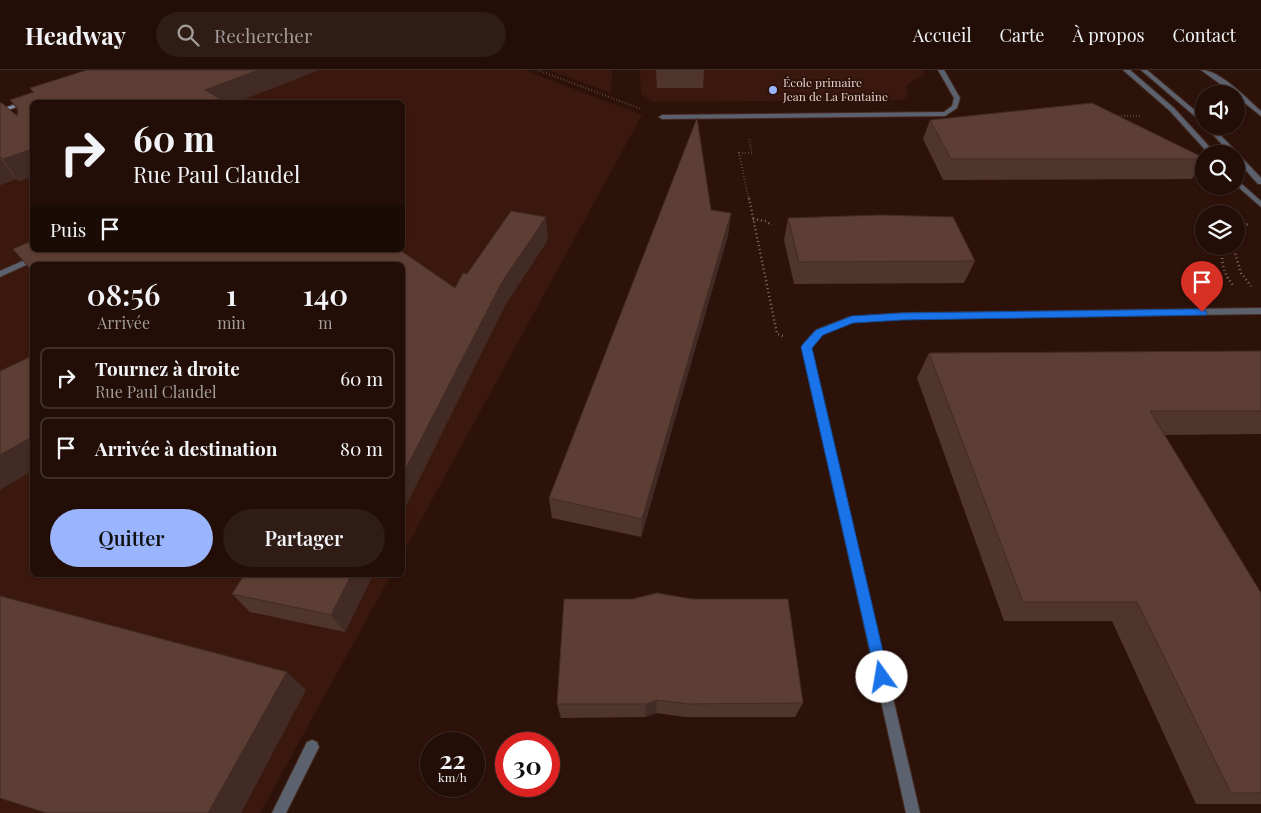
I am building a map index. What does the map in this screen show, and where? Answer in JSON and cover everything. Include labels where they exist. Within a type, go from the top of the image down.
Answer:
[{"type":"main road","points":[[3,109],[30,101]]},
{"type":"street","points":[[662,117],[945,114],[955,108],[957,98],[941,70]]},
{"type":"street","points":[[1126,70],[1179,116],[1205,145]]},
{"type":"street","points":[[1144,70],[1195,114]]},
{"type":"street","points":[[1204,70],[1225,82],[1261,114]]},
{"type":"street","points":[[3,109],[14,115]]},
{"type":"street","points":[[1217,135],[1227,145]]},
{"type":"street","points":[[1245,164],[1261,182]]},
{"type":"street","points":[[1245,190],[1261,205]]},
{"type":"street","points":[[0,274],[50,252]]},
{"type":"street","points":[[913,813],[806,347],[819,332],[852,320],[902,316],[1261,312]]},
{"type":"street","points":[[279,813],[312,747]]},
{"type":"path","points":[[538,70],[662,117]]},
{"type":"path","points":[[1110,116],[1179,116]]},
{"type":"path","points":[[748,136],[752,153],[739,153],[777,334],[806,347]]},
{"type":"path","points":[[753,219],[765,221],[772,225]]},
{"type":"path","points":[[1221,255],[1230,283],[1236,287]]},
{"type":"path","points":[[1236,255],[1241,273],[1253,288]]},
{"type":"shaded area","points":[[159,70],[524,70],[642,115],[405,549],[405,262],[30,262],[30,577],[390,577],[260,813],[0,813],[0,122],[30,112],[30,252],[405,252],[405,100],[65,100]]},
{"type":"shaded area","points":[[549,70],[612,70],[611,93]]},
{"type":"shaded area","name":"École primaire Jean de La Fontaine","points":[[640,70],[923,70],[925,74],[906,85],[907,96],[903,100],[653,102],[641,94]]},
{"type":"building","points":[[87,70],[258,70],[205,90],[222,100],[30,100],[30,150],[3,159],[0,157],[0,103],[17,116],[18,108],[10,100],[34,92],[30,88]]},
{"type":"building","points":[[1092,103],[1195,154],[1195,159],[951,159],[930,120]]},
{"type":"building","points":[[697,118],[711,210],[731,213],[642,519],[549,498]]},
{"type":"building","points":[[511,211],[546,217],[502,282],[405,470],[405,262],[30,262],[30,269],[13,249],[30,242],[30,252],[403,252],[455,288],[463,273],[467,274]]},
{"type":"building","points":[[881,215],[953,217],[975,261],[799,262],[788,218]]},
{"type":"building","points":[[1261,351],[1261,411],[1150,411],[1261,593],[1261,793],[1231,793],[1137,602],[1023,602],[929,353]]},
{"type":"building","points":[[30,357],[30,438],[0,455],[0,371]]},
{"type":"building","points":[[243,577],[350,577],[331,615],[232,594]]},
{"type":"building","points":[[657,593],[692,599],[788,599],[803,703],[688,704],[657,700],[646,704],[557,704],[564,599],[633,599]]},
{"type":"building","points":[[0,596],[287,672],[208,813],[46,813],[0,798]]},
{"type":"place","name":"École primaire Jean de La Fontaine","points":[[773,90]]},
{"type":"route","points":[[882,677],[806,347],[819,332],[852,320],[902,316],[1202,312]]}]
